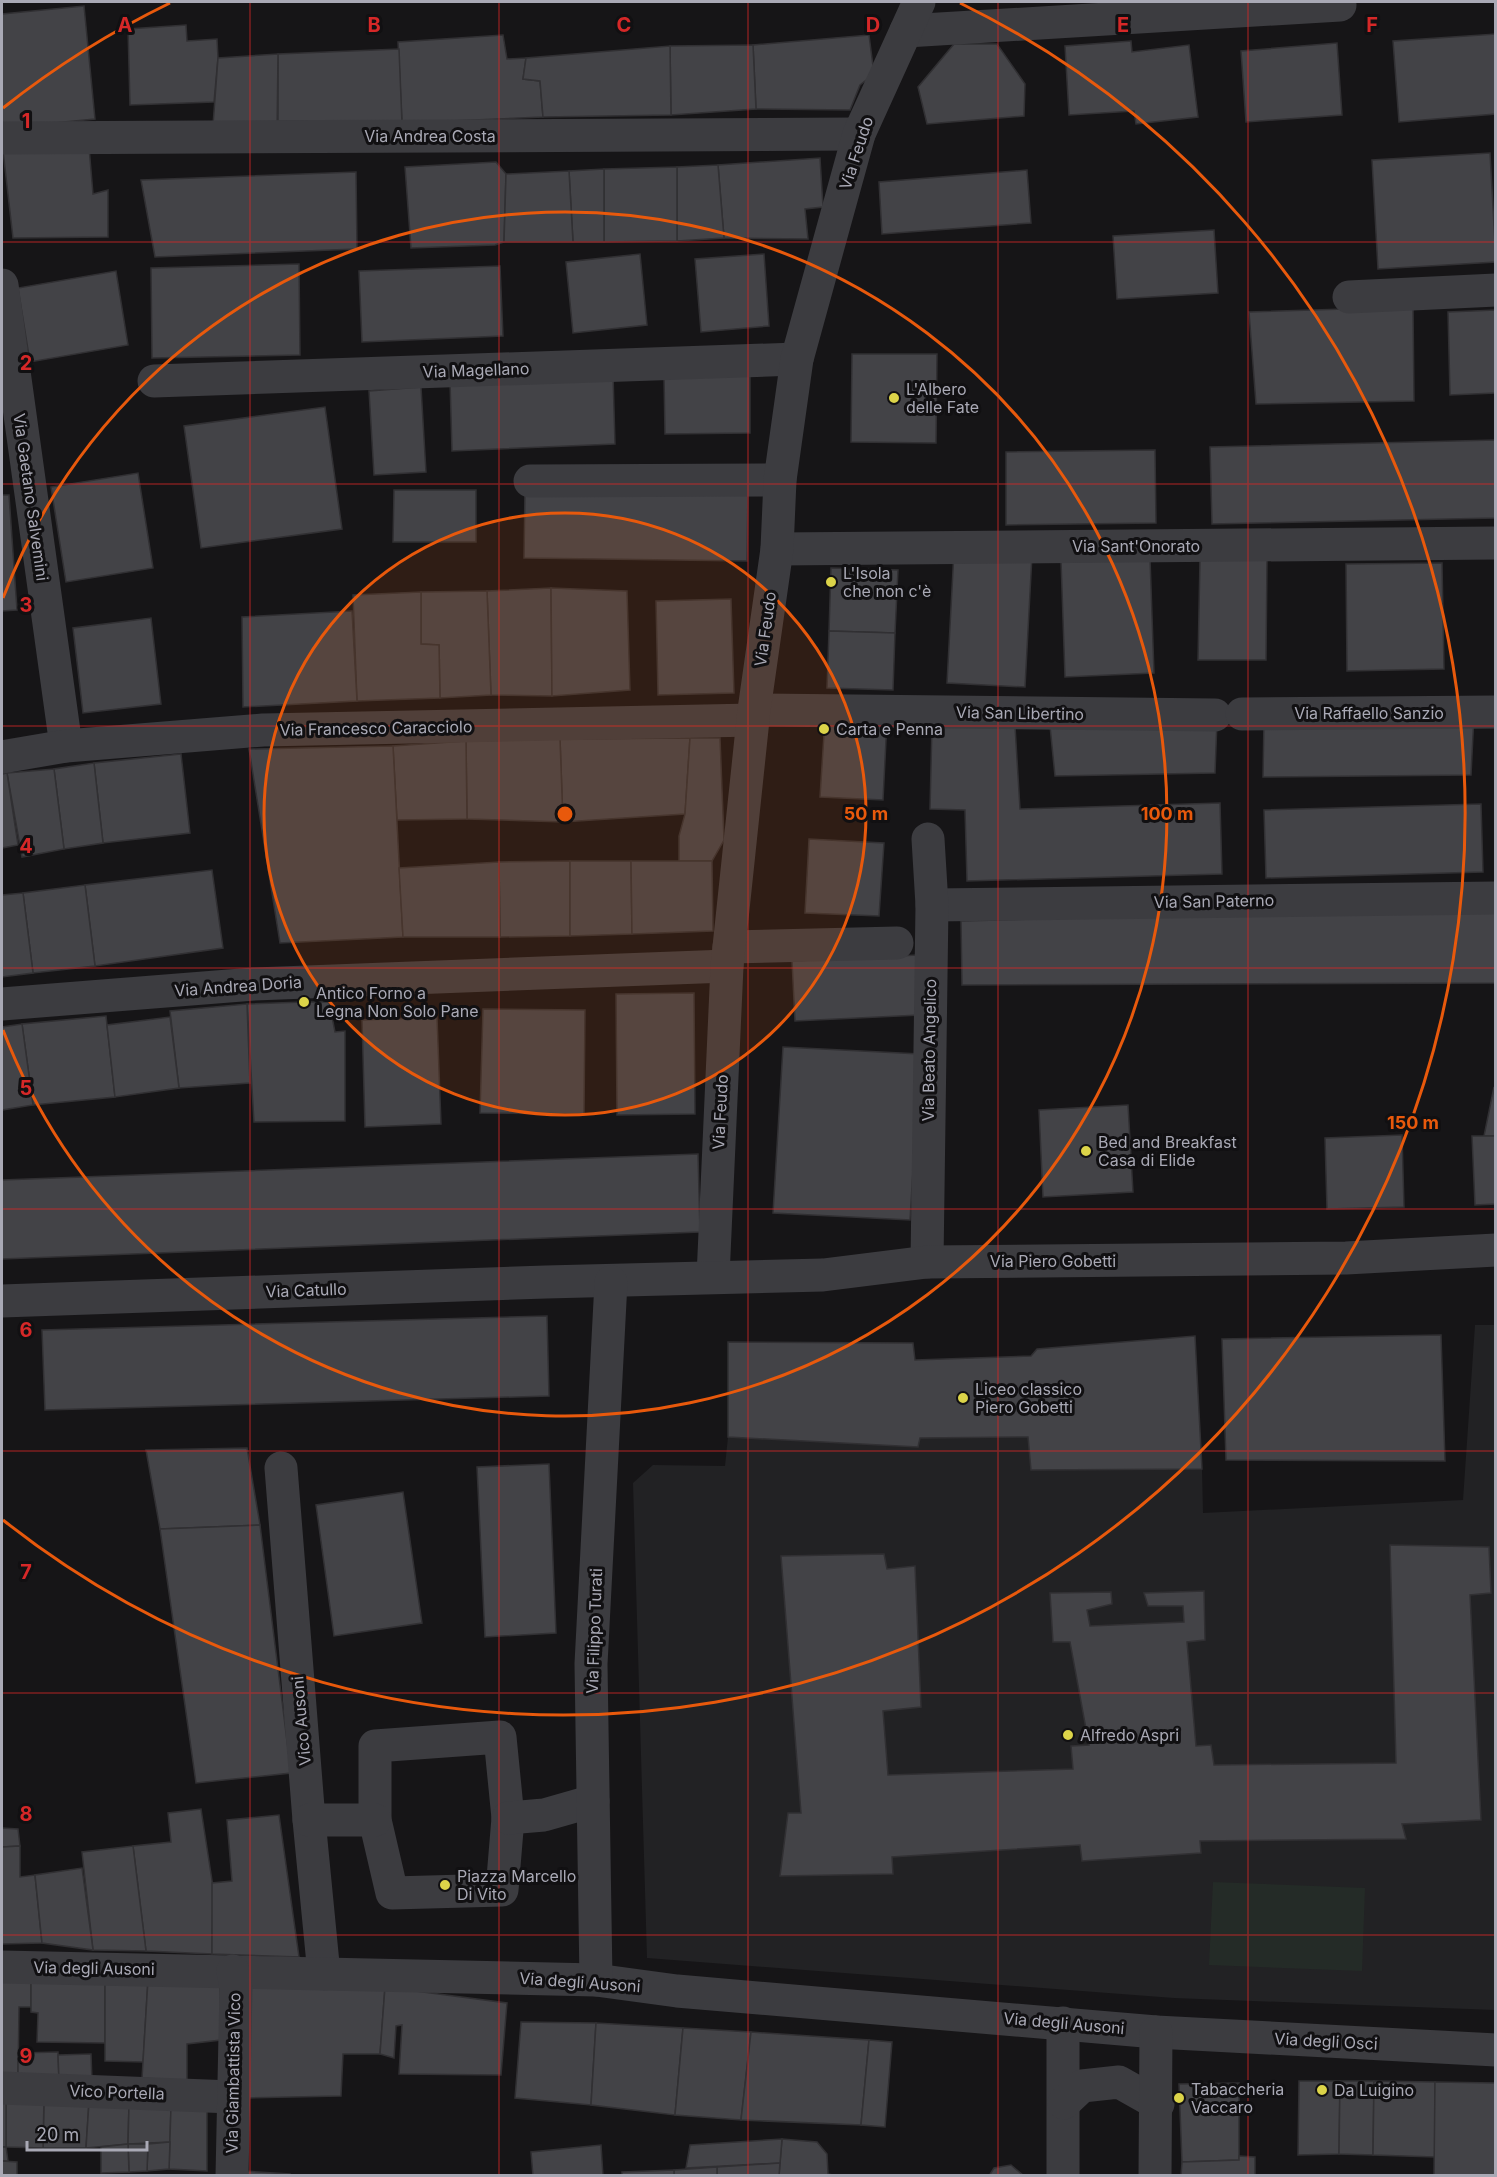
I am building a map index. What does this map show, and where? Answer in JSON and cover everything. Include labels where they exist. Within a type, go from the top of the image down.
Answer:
[{"type":"street","name":"Via Feudo","points":[[713,1277],[728,957],[753,715],[777,549],[780,480],[797,359],[859,134],[919,2]]},
{"type":"street","points":[[906,31],[1340,5]]},
{"type":"street","name":"Via Andrea Costa","points":[[2,138],[859,134]]},
{"type":"street","name":"Via Gaetano Salvemini","points":[[2,285],[66,746]]},
{"type":"street","points":[[1349,297],[1496,290]]},
{"type":"street","name":"Via Magellano","points":[[154,381],[797,359]]},
{"type":"street","points":[[530,481],[780,480]]},
{"type":"street","name":"Via Sant'Onorato","points":[[777,549],[1496,543]]},
{"type":"street","name":"Via Raffaello Sanzio","points":[[1228,715],[1496,712]]},
{"type":"street","name":"Via Francesco Caracciolo","points":[[2,757],[66,746],[263,730],[753,715]]},
{"type":"street","name":"Via San Libertino","points":[[753,715],[1228,715]]},
{"type":"street","name":"Via Beato Angelico","points":[[927,1262],[932,905],[928,839]]},
{"type":"street","name":"Via San Paterno","points":[[932,905],[1496,897]]},
{"type":"street","name":"Via Andrea Doria","points":[[2,1004],[254,984],[728,957],[897,943]]},
{"type":"street","name":"Via Piero Gobetti","points":[[610,1282],[823,1275],[927,1262],[1346,1258],[1496,1250]]},
{"type":"street","name":"Via Catullo","points":[[2,1301],[546,1281],[610,1282]]},
{"type":"street","name":"Via Filippo Turati","points":[[596,1980],[591,1664],[610,1282]]},
{"type":"street","name":"Vico Ausoni","points":[[281,1468],[309,1820],[324,1974]]},
{"type":"street","points":[[500,1737],[507,1818],[502,1890],[392,1893],[375,1820],[375,1746],[500,1737]]},
{"type":"street","points":[[507,1818],[544,1815],[593,1801]]},
{"type":"street","points":[[309,1820],[375,1820]]},
{"type":"street","name":"Via degli Ausoni","points":[[2,1966],[596,1980],[677,1990],[1156,2032]]},
{"type":"street","name":"Via Giambattista Vico","points":[[232,2175],[236,1988],[233,1971]]},
{"type":"street","points":[[1063,2023],[1063,2175]]},
{"type":"street","points":[[1155,2175],[1158,2104],[1156,2032]]},
{"type":"street","name":"Via degli Osci","points":[[1156,2032],[1496,2050]]},
{"type":"street","points":[[1064,2103],[1082,2086],[1119,2082],[1158,2104]]},
{"type":"street","name":"Vico Portella","points":[[2,2088],[232,2097]]},
{"type":"shaded area","name":"Alfredo Aspri","points":[[1475,1325],[1495,1325],[1495,2010],[1174,1998],[647,1958],[633,1483],[653,1465],[725,1466],[728,1437],[917,1447],[920,1438],[1028,1437],[1032,1470],[1202,1469],[1203,1513],[1463,1500]]},
{"type":"shaded area","points":[[1213,1882],[1365,1888],[1362,1971],[1209,1965]]},
{"type":"building","points":[[84,6],[95,119],[2,128],[2,14]]},
{"type":"building","points":[[186,25],[187,41],[217,39],[218,58],[214,102],[130,105],[128,29]]},
{"type":"building","points":[[1496,34],[1496,114],[1399,122],[1393,41]]},
{"type":"building","points":[[503,35],[507,59],[526,58],[523,79],[540,81],[543,117],[402,123],[398,42]]},
{"type":"building","points":[[869,35],[874,74],[860,85],[850,110],[756,109],[753,45]]},
{"type":"building","points":[[1131,41],[1132,52],[1189,45],[1198,117],[1136,124],[1134,111],[1069,115],[1065,46]]},
{"type":"building","points":[[1337,43],[1342,115],[1246,122],[1241,51]]},
{"type":"building","points":[[954,44],[997,44],[1025,84],[1024,116],[927,124],[918,87]]},
{"type":"building","points":[[753,45],[756,109],[671,115],[670,46]]},
{"type":"building","points":[[670,46],[671,115],[543,117],[540,81],[523,79],[526,58]]},
{"type":"building","points":[[399,49],[402,123],[278,121],[278,54]]},
{"type":"building","points":[[278,54],[277,135],[213,125],[218,58]]},
{"type":"building","points":[[2,142],[89,147],[93,194],[108,190],[108,237],[13,238]]},
{"type":"building","points":[[1490,153],[1496,262],[1378,269],[1372,160]]},
{"type":"building","points":[[820,158],[823,207],[805,209],[808,239],[724,238],[718,165]]},
{"type":"building","points":[[496,162],[506,174],[504,242],[495,245],[411,248],[405,167]]},
{"type":"building","points":[[718,165],[724,238],[677,241],[677,167]]},
{"type":"building","points":[[677,167],[677,241],[604,242],[604,169]]},
{"type":"building","points":[[604,169],[604,242],[573,242],[569,171]]},
{"type":"building","points":[[1027,170],[1031,223],[882,234],[879,182]]},
{"type":"building","points":[[569,171],[573,242],[504,242],[506,174]]},
{"type":"building","points":[[356,172],[357,249],[155,257],[141,180]]},
{"type":"building","points":[[1214,230],[1218,293],[1117,299],[1113,236]]},
{"type":"building","points":[[640,254],[647,325],[573,333],[566,262]]},
{"type":"building","points":[[764,254],[769,326],[701,332],[695,259]]},
{"type":"building","points":[[299,264],[300,355],[152,358],[151,268]]},
{"type":"building","points":[[500,266],[503,336],[362,342],[359,271]]},
{"type":"building","points":[[116,271],[128,345],[30,362],[18,288]]},
{"type":"building","points":[[1413,307],[1414,401],[1256,404],[1249,312]]},
{"type":"building","points":[[1496,310],[1496,393],[1450,395],[1448,312]]},
{"type":"building","name":"L'Albero delle Fate","points":[[852,354],[937,354],[936,443],[851,442]]},
{"type":"building","points":[[613,374],[615,444],[452,451],[450,381]]},
{"type":"building","points":[[750,376],[750,433],[665,434],[664,377]]},
{"type":"building","points":[[421,387],[426,472],[374,475],[369,391]]},
{"type":"building","points":[[325,407],[342,529],[201,548],[184,426]]},
{"type":"building","points":[[1496,440],[1496,518],[1212,524],[1210,447]]},
{"type":"building","points":[[1155,450],[1156,523],[1006,525],[1006,452]]},
{"type":"building","points":[[138,473],[153,568],[66,582],[51,487]]},
{"type":"building","points":[[525,488],[748,491],[747,561],[524,558]]},
{"type":"building","points":[[394,490],[476,490],[476,542],[393,542]]},
{"type":"building","points":[[2,495],[9,495],[17,610],[2,611]]},
{"type":"building","points":[[954,551],[1032,555],[1025,687],[947,683]]},
{"type":"building","points":[[1150,558],[1154,673],[1065,677],[1061,561]]},
{"type":"building","points":[[1200,559],[1267,559],[1266,660],[1198,660]]},
{"type":"building","points":[[1442,563],[1444,669],[1347,671],[1346,564]]},
{"type":"building","points":[[831,568],[898,570],[895,633],[829,631]]},
{"type":"building","points":[[551,588],[552,696],[491,695],[487,591]]},
{"type":"building","points":[[551,588],[627,591],[630,690],[552,696]]},
{"type":"building","points":[[487,591],[491,695],[440,698],[439,645],[421,644],[421,592]]},
{"type":"building","points":[[421,592],[421,644],[439,645],[440,698],[357,701],[353,595]]},
{"type":"building","points":[[731,599],[734,693],[658,695],[656,601]]},
{"type":"building","points":[[352,611],[357,701],[243,707],[242,617]]},
{"type":"building","points":[[151,618],[161,704],[83,713],[73,628]]},
{"type":"building","points":[[829,631],[895,633],[893,690],[827,688]]},
{"type":"building","points":[[1474,715],[1471,775],[1263,777],[1264,719]]},
{"type":"building","points":[[825,718],[887,720],[883,800],[820,797]]},
{"type":"building","points":[[1217,721],[1215,773],[1055,776],[1050,726]]},
{"type":"building","points":[[932,725],[1015,726],[1020,809],[1220,803],[1222,874],[967,881],[965,810],[930,809]]},
{"type":"building","points":[[690,738],[685,814],[563,822],[560,739]]},
{"type":"building","points":[[690,738],[720,738],[724,840],[712,861],[679,861],[679,836],[685,814]]},
{"type":"building","points":[[560,739],[563,822],[467,819],[466,741]]},
{"type":"building","points":[[466,741],[467,819],[397,820],[393,746]]},
{"type":"building","points":[[393,746],[403,937],[280,943],[249,749]]},
{"type":"building","points":[[181,754],[190,833],[103,843],[94,763]]},
{"type":"building","points":[[94,763],[103,843],[64,849],[54,769]]},
{"type":"building","points":[[54,769],[64,849],[22,857],[7,773]]},
{"type":"building","points":[[7,773],[18,845],[2,848],[2,774]]},
{"type":"building","points":[[1481,804],[1483,872],[1266,878],[1264,810]]},
{"type":"building","points":[[809,839],[884,843],[879,916],[805,913]]},
{"type":"building","points":[[570,861],[570,936],[500,937],[499,862]]},
{"type":"building","points":[[570,861],[631,861],[632,934],[570,936]]},
{"type":"building","points":[[631,861],[712,861],[713,931],[632,934]]},
{"type":"building","points":[[499,862],[500,937],[403,937],[399,868]]},
{"type":"building","points":[[212,870],[223,948],[95,966],[85,885]]},
{"type":"building","points":[[85,885],[95,966],[33,973],[23,893]]},
{"type":"building","points":[[23,893],[33,973],[2,977],[2,895]]},
{"type":"building","points":[[1496,907],[1496,983],[962,985],[961,921]]},
{"type":"building","points":[[918,955],[920,1015],[795,1021],[792,961]]},
{"type":"building","points":[[694,993],[695,1114],[617,1115],[616,994]]},
{"type":"building","points":[[329,1002],[335,1032],[345,1031],[345,1121],[254,1122],[247,1004]]},
{"type":"building","points":[[247,1004],[250,1083],[179,1088],[170,1011]]},
{"type":"building","points":[[483,1009],[585,1010],[584,1114],[480,1113]]},
{"type":"building","points":[[106,1016],[115,1097],[33,1105],[22,1024]]},
{"type":"building","points":[[170,1017],[179,1088],[115,1097],[107,1025]]},
{"type":"building","points":[[437,1017],[441,1124],[365,1127],[362,1020]]},
{"type":"building","points":[[22,1024],[33,1105],[2,1110],[2,1027]]},
{"type":"building","points":[[783,1047],[920,1054],[910,1220],[773,1213]]},
{"type":"building","points":[[1494,1087],[1496,1136],[1484,1136]]},
{"type":"building","name":"Bed and Breakfast Casa di Elide","points":[[1128,1105],[1133,1192],[1043,1197],[1039,1110]]},
{"type":"building","points":[[1402,1135],[1404,1207],[1327,1209],[1325,1138]]},
{"type":"building","points":[[1472,1136],[1496,1136],[1496,1204],[1475,1205]]},
{"type":"building","points":[[698,1154],[700,1232],[2,1259],[2,1180]]},
{"type":"building","points":[[547,1316],[549,1396],[45,1410],[42,1330]]},
{"type":"building","points":[[1441,1335],[1445,1461],[1226,1460],[1222,1339]]},
{"type":"building","name":"Liceo classico Piero Gobetti","points":[[1195,1336],[1202,1469],[1031,1470],[1028,1437],[920,1438],[918,1447],[728,1437],[728,1342],[913,1343],[915,1360],[1031,1356],[1037,1349]]},
{"type":"building","points":[[247,1448],[260,1525],[160,1529],[146,1450]]},
{"type":"building","points":[[549,1464],[556,1633],[485,1637],[477,1467]]},
{"type":"building","points":[[403,1492],[422,1623],[334,1636],[316,1505]]},
{"type":"building","points":[[260,1525],[291,1773],[196,1783],[160,1529]]},
{"type":"building","points":[[1390,1545],[1489,1547],[1491,1593],[1470,1595],[1481,1820],[1402,1824],[1406,1839],[1200,1841],[1201,1853],[1082,1861],[1080,1845],[892,1857],[893,1874],[780,1876],[788,1813],[801,1813],[781,1556],[884,1554],[887,1569],[915,1566],[921,1707],[883,1711],[888,1775],[1073,1769],[1071,1746],[1089,1745],[1070,1642],[1053,1642],[1050,1593],[1111,1592],[1112,1604],[1087,1610],[1090,1626],[1184,1622],[1183,1606],[1148,1606],[1144,1593],[1204,1591],[1205,1640],[1187,1642],[1196,1746],[1211,1745],[1214,1765],[1396,1763]]},
{"type":"building","points":[[201,1809],[213,1887],[212,1954],[146,1951],[133,1846],[171,1842],[168,1813]]},
{"type":"building","points":[[279,1815],[299,1957],[212,1954],[212,1883],[232,1881],[227,1820]]},
{"type":"building","points":[[2,1828],[18,1829],[20,1846],[2,1847]]},
{"type":"building","points":[[20,1846],[20,1877],[35,1875],[42,1943],[2,1944],[2,1847]]},
{"type":"building","points":[[133,1846],[146,1951],[93,1950],[82,1852]]},
{"type":"building","points":[[82,1868],[93,1950],[42,1943],[35,1875]]},
{"type":"building","points":[[2,1976],[31,1977],[31,2007],[19,2007],[18,2079],[2,2078]]},
{"type":"building","points":[[31,1977],[105,1980],[105,2043],[37,2042],[38,2013],[31,2012]]},
{"type":"building","points":[[105,1980],[148,1980],[143,2062],[105,2061]]},
{"type":"building","points":[[148,1980],[220,1981],[221,2040],[187,2044],[187,2081],[142,2078]]},
{"type":"building","points":[[250,1981],[385,1987],[380,2054],[343,2054],[341,2096],[248,2098]]},
{"type":"building","points":[[385,1987],[507,2003],[501,2075],[399,2074],[402,2025],[396,2026],[394,2058],[380,2054]]},
{"type":"building","points":[[521,2022],[596,2023],[591,2105],[515,2098]]},
{"type":"building","points":[[596,2023],[683,2028],[675,2115],[591,2105]]},
{"type":"building","points":[[683,2028],[751,2032],[741,2120],[675,2115]]},
{"type":"building","points":[[751,2032],[869,2040],[861,2125],[741,2120]]},
{"type":"building","points":[[869,2040],[892,2042],[885,2127],[861,2125]]},
{"type":"building","points":[[58,2052],[59,2080],[18,2079],[18,2053]]},
{"type":"building","points":[[91,2054],[92,2081],[59,2080],[58,2055]]},
{"type":"building","points":[[1299,2081],[1340,2081],[1339,2154],[1298,2155]]},
{"type":"building","points":[[1340,2081],[1374,2081],[1373,2155],[1339,2154]]},
{"type":"building","points":[[1374,2081],[1435,2082],[1435,2157],[1373,2155]]},
{"type":"building","points":[[1435,2082],[1496,2083],[1496,2176],[1434,2176]]},
{"type":"building","points":[[1239,2083],[1239,2160],[1182,2162],[1179,2084]]},
{"type":"building","points":[[44,2098],[89,2102],[86,2148],[43,2148]]},
{"type":"building","points":[[44,2098],[43,2148],[6,2147],[6,2100]]},
{"type":"building","points":[[2,2100],[6,2100],[6,2147],[2,2147]]},
{"type":"building","points":[[89,2102],[129,2104],[128,2144],[86,2148]]},
{"type":"building","points":[[129,2104],[171,2106],[170,2142],[128,2144]]},
{"type":"building","points":[[171,2106],[207,2106],[207,2171],[169,2169]]},
{"type":"building","points":[[782,2139],[817,2142],[827,2154],[828,2174],[838,2176],[779,2176]]},
{"type":"building","points":[[782,2139],[780,2163],[686,2168],[690,2145]]},
{"type":"building","points":[[170,2142],[169,2169],[147,2171],[148,2144]]},
{"type":"building","points":[[128,2144],[148,2144],[147,2171],[129,2172]]},
{"type":"building","points":[[128,2144],[129,2172],[101,2173],[101,2147]]},
{"type":"building","points":[[601,2145],[603,2176],[533,2176],[531,2152]]},
{"type":"building","points":[[2,2147],[6,2147],[8,2161],[2,2161]]},
{"type":"building","points":[[1239,2156],[1255,2157],[1255,2176],[1181,2176],[1182,2162],[1239,2160]]},
{"type":"building","points":[[2,2161],[17,2162],[17,2176],[2,2176]]},
{"type":"building","points":[[780,2163],[779,2176],[717,2176],[717,2167]]},
{"type":"building","points":[[1011,2165],[1024,2176],[989,2176],[994,2168]]},
{"type":"building","points":[[717,2167],[717,2176],[674,2176],[674,2170]]},
{"type":"building","points":[[674,2170],[674,2176],[622,2176],[622,2172]]},
{"type":"building","points":[[244,2171],[290,2174],[290,2176],[244,2176]]},
{"type":"place","name":"L'Albero delle Fate","points":[[894,398]]},
{"type":"place","name":"L'Isola che non c'è","points":[[831,582]]},
{"type":"place","name":"Carta e Penna","points":[[824,729]]},
{"type":"place","name":"Antico Forno a Legna Non Solo Pane","points":[[304,1002]]},
{"type":"place","name":"Bed and Breakfast Casa di Elide","points":[[1086,1151]]},
{"type":"place","name":"Liceo classico Piero Gobetti","points":[[963,1398]]},
{"type":"place","name":"Alfredo Aspri","points":[[1068,1735]]},
{"type":"place","name":"Piazza Marcello Di Vito","points":[[445,1885]]},
{"type":"place","name":"Da Luigino","points":[[1322,2090]]},
{"type":"place","name":"Tabaccheria Vaccaro","points":[[1179,2098]]}]
